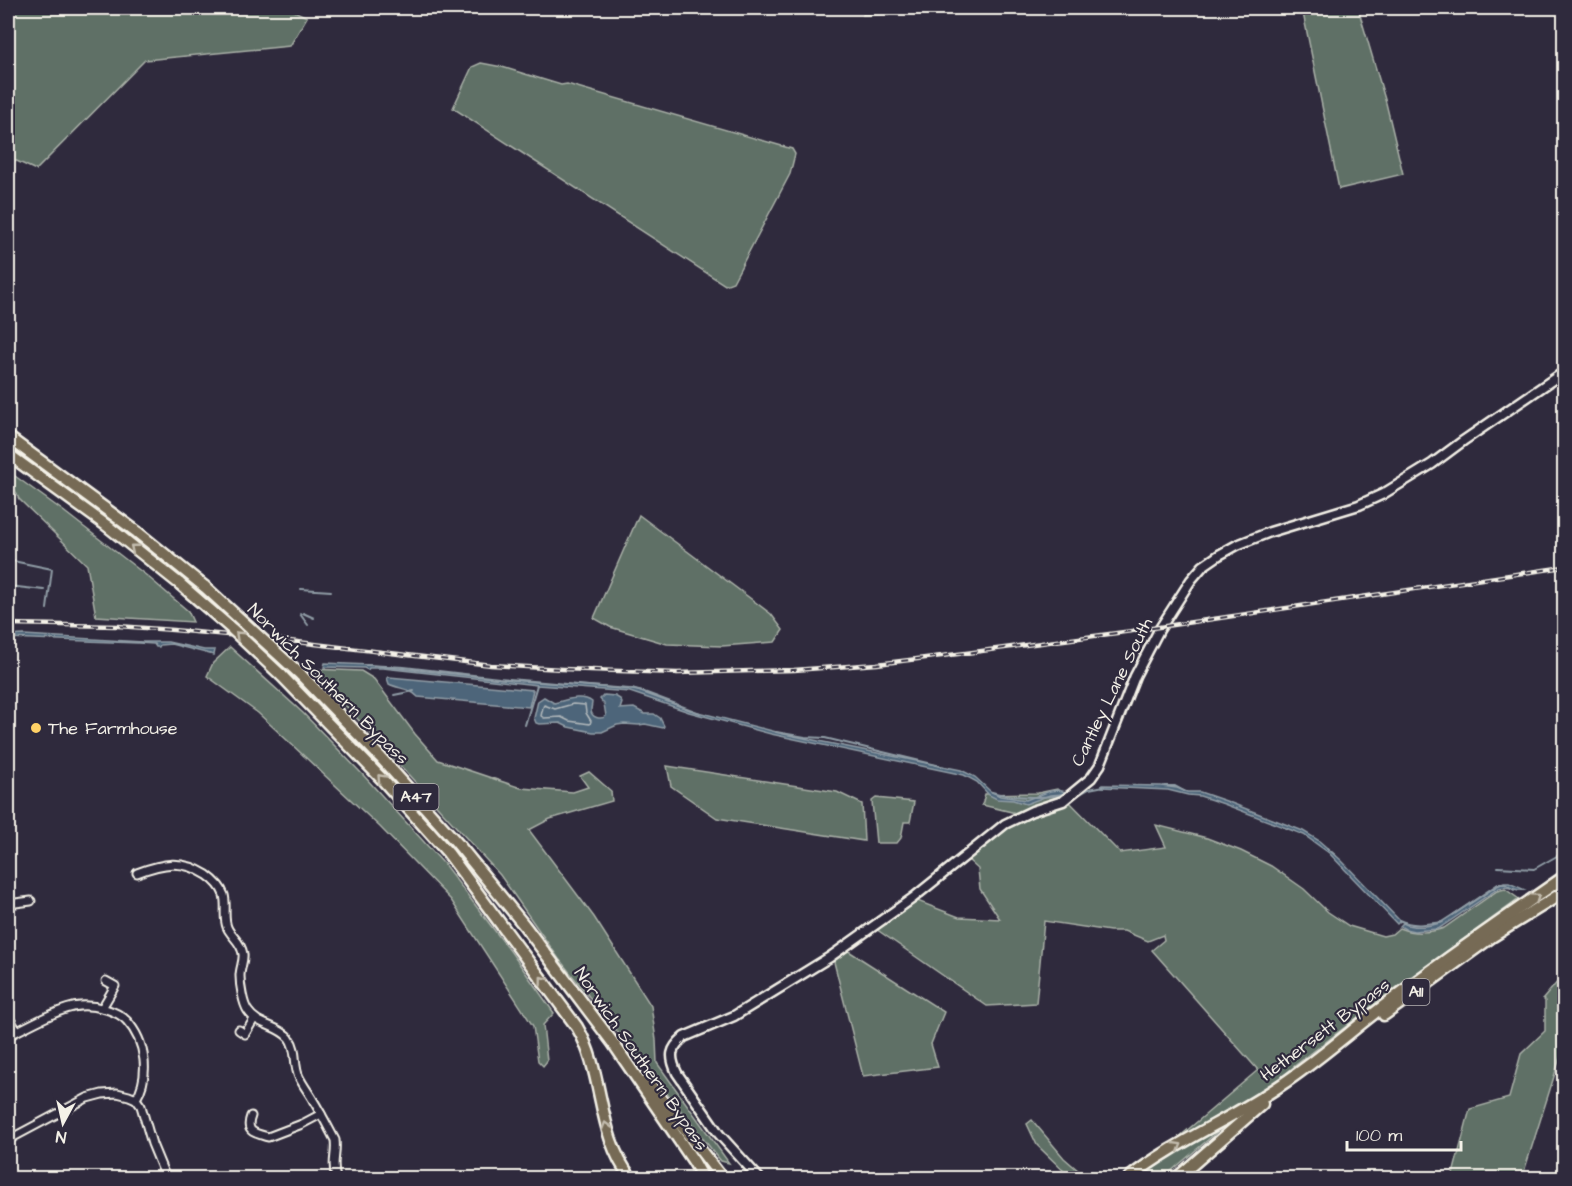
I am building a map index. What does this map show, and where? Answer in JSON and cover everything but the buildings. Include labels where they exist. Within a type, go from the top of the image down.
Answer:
[{"type":"highway","name":"Norwich Southern Bypass","points":[[8,437],[137,532],[205,587],[300,674],[381,758],[457,843],[524,925],[613,1042],[704,1179]]},
{"type":"highway","name":"A47","points":[[8,454],[106,525],[232,629],[281,675],[381,778],[448,853],[577,1027],[590,1056],[609,1135],[620,1162],[631,1179]]},
{"type":"highway","name":"Hethersett Bypass","points":[[1129,1179],[1169,1151],[1233,1116],[1304,1070],[1393,999],[1564,877]]},
{"type":"highway","name":"Hethersett Bypass","points":[[1177,1179],[1271,1097],[1493,936],[1564,892]]},
{"type":"highway","name":"A47","points":[[524,925],[722,1179]]},
{"type":"street","name":"Cantley Lane South","points":[[759,1179],[720,1134],[677,1073],[672,1062],[672,1053],[674,1047],[684,1036],[734,1016],[830,957],[914,898],[1005,824],[1032,811],[1063,801],[1086,783],[1100,765],[1135,676],[1159,630],[1191,580],[1203,566],[1237,545],[1270,532],[1359,505],[1383,494],[1412,477],[1564,372]]},
{"type":"street","points":[[137,873],[158,866],[181,864],[195,868],[218,884],[226,904],[226,925],[241,946],[243,961],[240,976],[244,1003],[254,1019],[284,1032],[290,1039],[294,1047],[298,1075],[335,1140],[333,1165],[336,1179]]},
{"type":"street","points":[[8,904],[31,901]]},
{"type":"street","points":[[22,902],[23,911]]},
{"type":"street","points":[[106,981],[122,989]]},
{"type":"street","points":[[102,1008],[114,986]]},
{"type":"street","points":[[8,1036],[60,1011],[78,1006],[102,1008],[114,1012],[127,1020],[139,1042],[145,1065],[141,1090],[136,1100]]},
{"type":"street","points":[[8,1016],[17,1031]]},
{"type":"street","points":[[245,1033],[254,1019]]},
{"type":"street","points":[[8,1140],[87,1098],[117,1093],[129,1096],[141,1106],[152,1144],[166,1179]]},
{"type":"street","points":[[251,1116],[248,1124],[250,1131],[268,1137],[302,1124],[321,1113]]},
{"type":"green space","points":[[8,8],[288,8],[307,17],[290,46],[145,60],[36,170],[8,157]]},
{"type":"green space","points":[[866,8],[946,8],[945,12],[863,15]]},
{"type":"green space","points":[[1302,8],[1358,8],[1386,103],[1403,174],[1339,189]]},
{"type":"green space","points":[[481,63],[561,85],[567,84],[792,149],[795,154],[790,174],[733,282],[725,285],[453,108],[472,67]]},
{"type":"green space","points":[[8,471],[147,576],[188,611],[193,622],[96,616],[87,565],[19,499],[12,484],[8,481]]},
{"type":"green space","points":[[639,515],[771,614],[783,630],[775,642],[722,646],[667,644],[610,627],[594,618]]},
{"type":"green space","points":[[230,647],[303,713],[364,776],[444,864],[511,952],[554,1013],[543,1025],[547,1061],[543,1066],[538,1061],[533,1026],[451,900],[380,827],[258,713],[207,676],[213,663]]},
{"type":"green space","points":[[312,669],[361,671],[374,679],[415,734],[438,760],[521,788],[573,792],[588,787],[580,776],[589,772],[611,791],[612,801],[550,819],[529,830],[594,917],[651,1006],[657,1063],[729,1163],[721,1161],[559,959],[500,875]]},
{"type":"green space","points":[[667,766],[837,792],[862,804],[864,841],[717,818],[671,786]]},
{"type":"green space","points":[[1057,789],[1120,853],[1166,847],[1156,825],[1207,838],[1271,866],[1304,889],[1328,912],[1349,926],[1383,936],[1392,934],[1399,928],[1422,932],[1444,928],[1497,891],[1505,889],[1519,899],[1397,987],[1297,1064],[1163,1178],[1131,1178],[1258,1070],[1152,950],[1164,940],[1163,935],[1148,941],[1124,931],[1044,921],[1036,1003],[987,1006],[876,929],[915,900],[959,917],[1000,919],[980,889],[978,869],[966,858],[1020,814],[982,805],[985,794],[1038,793]]},
{"type":"green space","points":[[876,798],[914,802],[910,822],[904,822],[901,838],[897,843],[876,843],[872,801]]},
{"type":"green space","points":[[847,950],[944,1012],[931,1044],[938,1067],[863,1076],[833,958]]},
{"type":"green space","points":[[1564,974],[1564,1045],[1522,1178],[1452,1178],[1470,1109],[1509,1098],[1521,1054],[1545,1031],[1545,1001],[1543,999]]},
{"type":"green space","points":[[1032,1120],[1064,1158],[1087,1178],[1071,1178],[1037,1145],[1027,1124]]},
{"type":"water","points":[[8,636],[168,642],[204,650],[215,650],[214,655],[171,644],[156,647],[154,644],[138,643],[8,638]]},
{"type":"water","points":[[325,663],[633,689],[690,710],[784,734],[961,770],[975,777],[990,791],[1000,796],[1026,800],[1050,791],[1066,792],[1026,804],[997,799],[989,795],[977,782],[964,775],[771,734],[689,712],[630,692],[537,685],[383,668],[369,668],[368,670],[324,667]]},
{"type":"water","points":[[387,678],[533,690],[529,707],[418,697],[408,690],[389,684]]},
{"type":"water","points":[[604,695],[620,699],[622,703],[620,709],[634,708],[645,714],[654,714],[660,718],[663,728],[645,724],[624,724],[602,732],[593,732],[560,723],[539,724],[534,718],[538,701],[544,697],[554,703],[584,698],[592,702],[591,713],[597,718],[602,718],[606,716],[604,704],[600,699]]},
{"type":"water","points":[[1102,785],[1161,786],[1187,792],[1200,792],[1303,831],[1318,840],[1341,860],[1400,921],[1397,924],[1329,853],[1304,835],[1200,796],[1168,790],[1102,787]]},
{"type":"water","points":[[1504,883],[1525,890],[1499,888],[1438,929],[1414,931],[1400,926],[1403,923],[1426,926],[1440,923]]},
{"type":"waterway","points":[[8,560],[52,569],[47,609]]},
{"type":"waterway","points":[[8,586],[44,590]]},
{"type":"waterway","points":[[301,589],[331,591]]},
{"type":"waterway","points":[[303,613],[314,618]]},
{"type":"waterway","points":[[300,614],[308,625]]},
{"type":"waterway","points":[[366,665],[634,690],[700,713]]},
{"type":"waterway","points":[[525,725],[537,685]]},
{"type":"waterway","points":[[394,695],[414,691]]},
{"type":"waterway","points":[[776,732],[825,738],[949,768]]},
{"type":"waterway","points":[[1071,798],[1089,789],[1104,786]]},
{"type":"waterway","points":[[1164,786],[1175,786],[1184,791]]},
{"type":"waterway","points":[[992,792],[1028,797],[1063,794]]},
{"type":"waterway","points":[[1327,848],[1336,856]]},
{"type":"waterway","points":[[1498,867],[1534,869],[1564,852]]},
{"type":"waterway","points":[[1453,915],[1498,884],[1505,884],[1514,890]]},
{"type":"waterway","points":[[1399,920],[1415,924],[1443,922]]},
{"type":"railway","points":[[8,624],[118,626],[173,630],[281,640],[491,665],[677,673],[794,670],[877,664],[1132,631],[1564,567]]},
{"type":"place","name":"The Farmhouse","points":[[36,728]]}]
